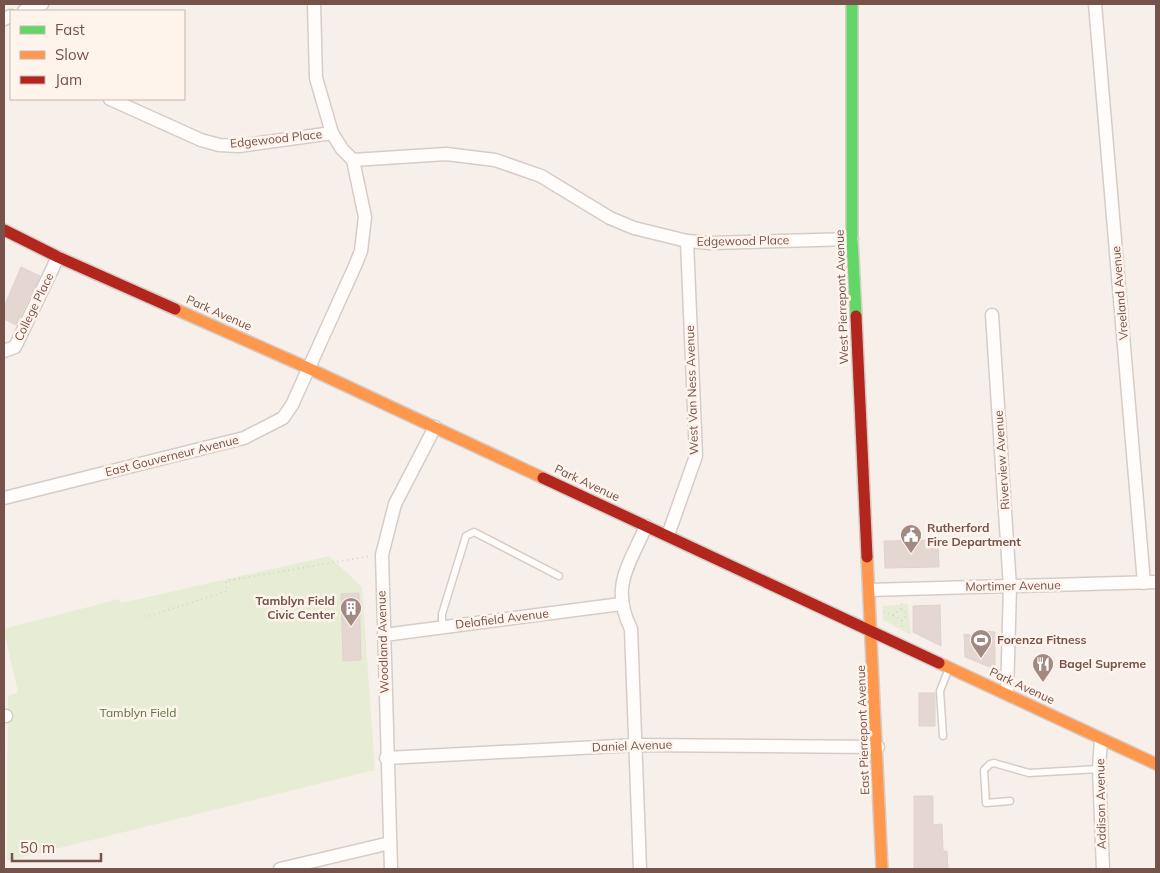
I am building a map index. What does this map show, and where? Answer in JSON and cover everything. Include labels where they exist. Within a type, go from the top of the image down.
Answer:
[{"type":"street","points":[[28,10],[42,4]]},
{"type":"street","points":[[314,4],[316,78],[332,133],[342,149],[353,160]]},
{"type":"street","name":"West Pierrepont Avenue","points":[[852,4],[852,239],[869,590]]},
{"type":"street","name":"Vreeland Avenue","points":[[1095,4],[1150,582]]},
{"type":"street","name":"Edgewood Place","points":[[112,100],[201,140],[219,145],[238,146],[332,133]]},
{"type":"street","name":"Edgewood Place","points":[[353,160],[446,154],[495,160],[541,176],[610,218],[634,228],[687,241],[711,243],[852,239]]},
{"type":"street","name":"East Gouverneur Avenue","points":[[4,498],[259,432],[283,418],[292,405],[361,251],[365,217],[353,160]]},
{"type":"street","name":"Park Avenue","points":[[4,230],[58,257],[308,368],[1156,764]]},
{"type":"street","name":"West Van Ness Avenue","points":[[668,535],[696,456],[687,241]]},
{"type":"street","name":"College Place","points":[[4,351],[14,347],[58,257]]},
{"type":"street","name":"Riverview Avenue","points":[[992,315],[1010,587],[1007,694]]},
{"type":"street","name":"Woodland Avenue","points":[[391,869],[386,758],[382,554],[395,504],[435,427]]},
{"type":"street","points":[[640,869],[637,744],[631,629],[621,604],[620,584],[646,526]]},
{"type":"street","name":"Mortimer Avenue","points":[[869,590],[1150,582]]},
{"type":"street","name":"East Pierrepont Avenue","points":[[869,590],[878,746],[882,869]]},
{"type":"street","name":"Delafield Avenue","points":[[384,635],[621,604]]},
{"type":"street","name":"Addison Avenue","points":[[1101,739],[1099,769],[1103,869]]},
{"type":"street","name":"Daniel Avenue","points":[[386,758],[637,744],[878,746]]},
{"type":"street","points":[[280,869],[390,843]]},
{"type":"lane","points":[[442,626],[442,614],[466,536],[474,532],[559,576]]},
{"type":"lane","points":[[943,736],[940,691],[949,667]]},
{"type":"lane","points":[[1010,801],[986,802],[984,770],[990,764],[994,763],[1029,773],[1099,769]]},
{"type":"path","points":[[149,616],[227,591],[226,581],[382,554]]},
{"type":"path","points":[[893,615],[901,609],[902,600]]},
{"type":"path","points":[[901,609],[906,613],[902,621],[902,630]]},
{"type":"path","points":[[883,612],[893,615],[902,621]]},
{"type":"green space","name":"Tamblyn Field","points":[[329,556],[362,587],[375,770],[7,861],[8,696],[18,692],[4,632],[7,628],[119,599],[121,603]]},
{"type":"green space","points":[[908,604],[911,635],[883,620],[883,606]]},
{"type":"building","points":[[21,267],[40,276],[16,325],[4,319],[4,307]]},
{"type":"building","name":"Rutherford Fire Department","points":[[938,540],[939,567],[885,568],[884,541]]},
{"type":"building","name":"Tamblyn Field Civic Center","points":[[359,593],[361,660],[343,661],[341,594]]},
{"type":"building","points":[[940,605],[941,646],[913,632],[913,606]]},
{"type":"building","points":[[981,631],[995,632],[995,669],[965,657],[964,634],[981,637]]},
{"type":"building","points":[[919,693],[935,693],[935,726],[919,726]]},
{"type":"building","points":[[914,796],[933,796],[933,825],[942,824],[943,851],[947,851],[948,869],[914,869]]},
{"type":"traffic: fast","points":[[852,4],[852,239],[856,316]]},
{"type":"traffic: slow","points":[[175,309],[308,368],[543,478]]},
{"type":"traffic: slow","points":[[867,557],[882,869]]},
{"type":"traffic: slow","points":[[939,663],[1156,764]]},
{"type":"traffic: jam","points":[[4,230],[58,257],[175,309]]},
{"type":"traffic: jam","points":[[856,316],[867,557]]},
{"type":"traffic: jam","points":[[543,478],[939,663]]},
{"type":"place","name":"Rutherford Fire Department","points":[[911,554]]},
{"type":"place","name":"Tamblyn Field Civic Center","points":[[351,627]]},
{"type":"place","name":"Forenza Fitness","points":[[981,659]]},
{"type":"place","name":"Bagel Supreme","points":[[1043,683]]}]
